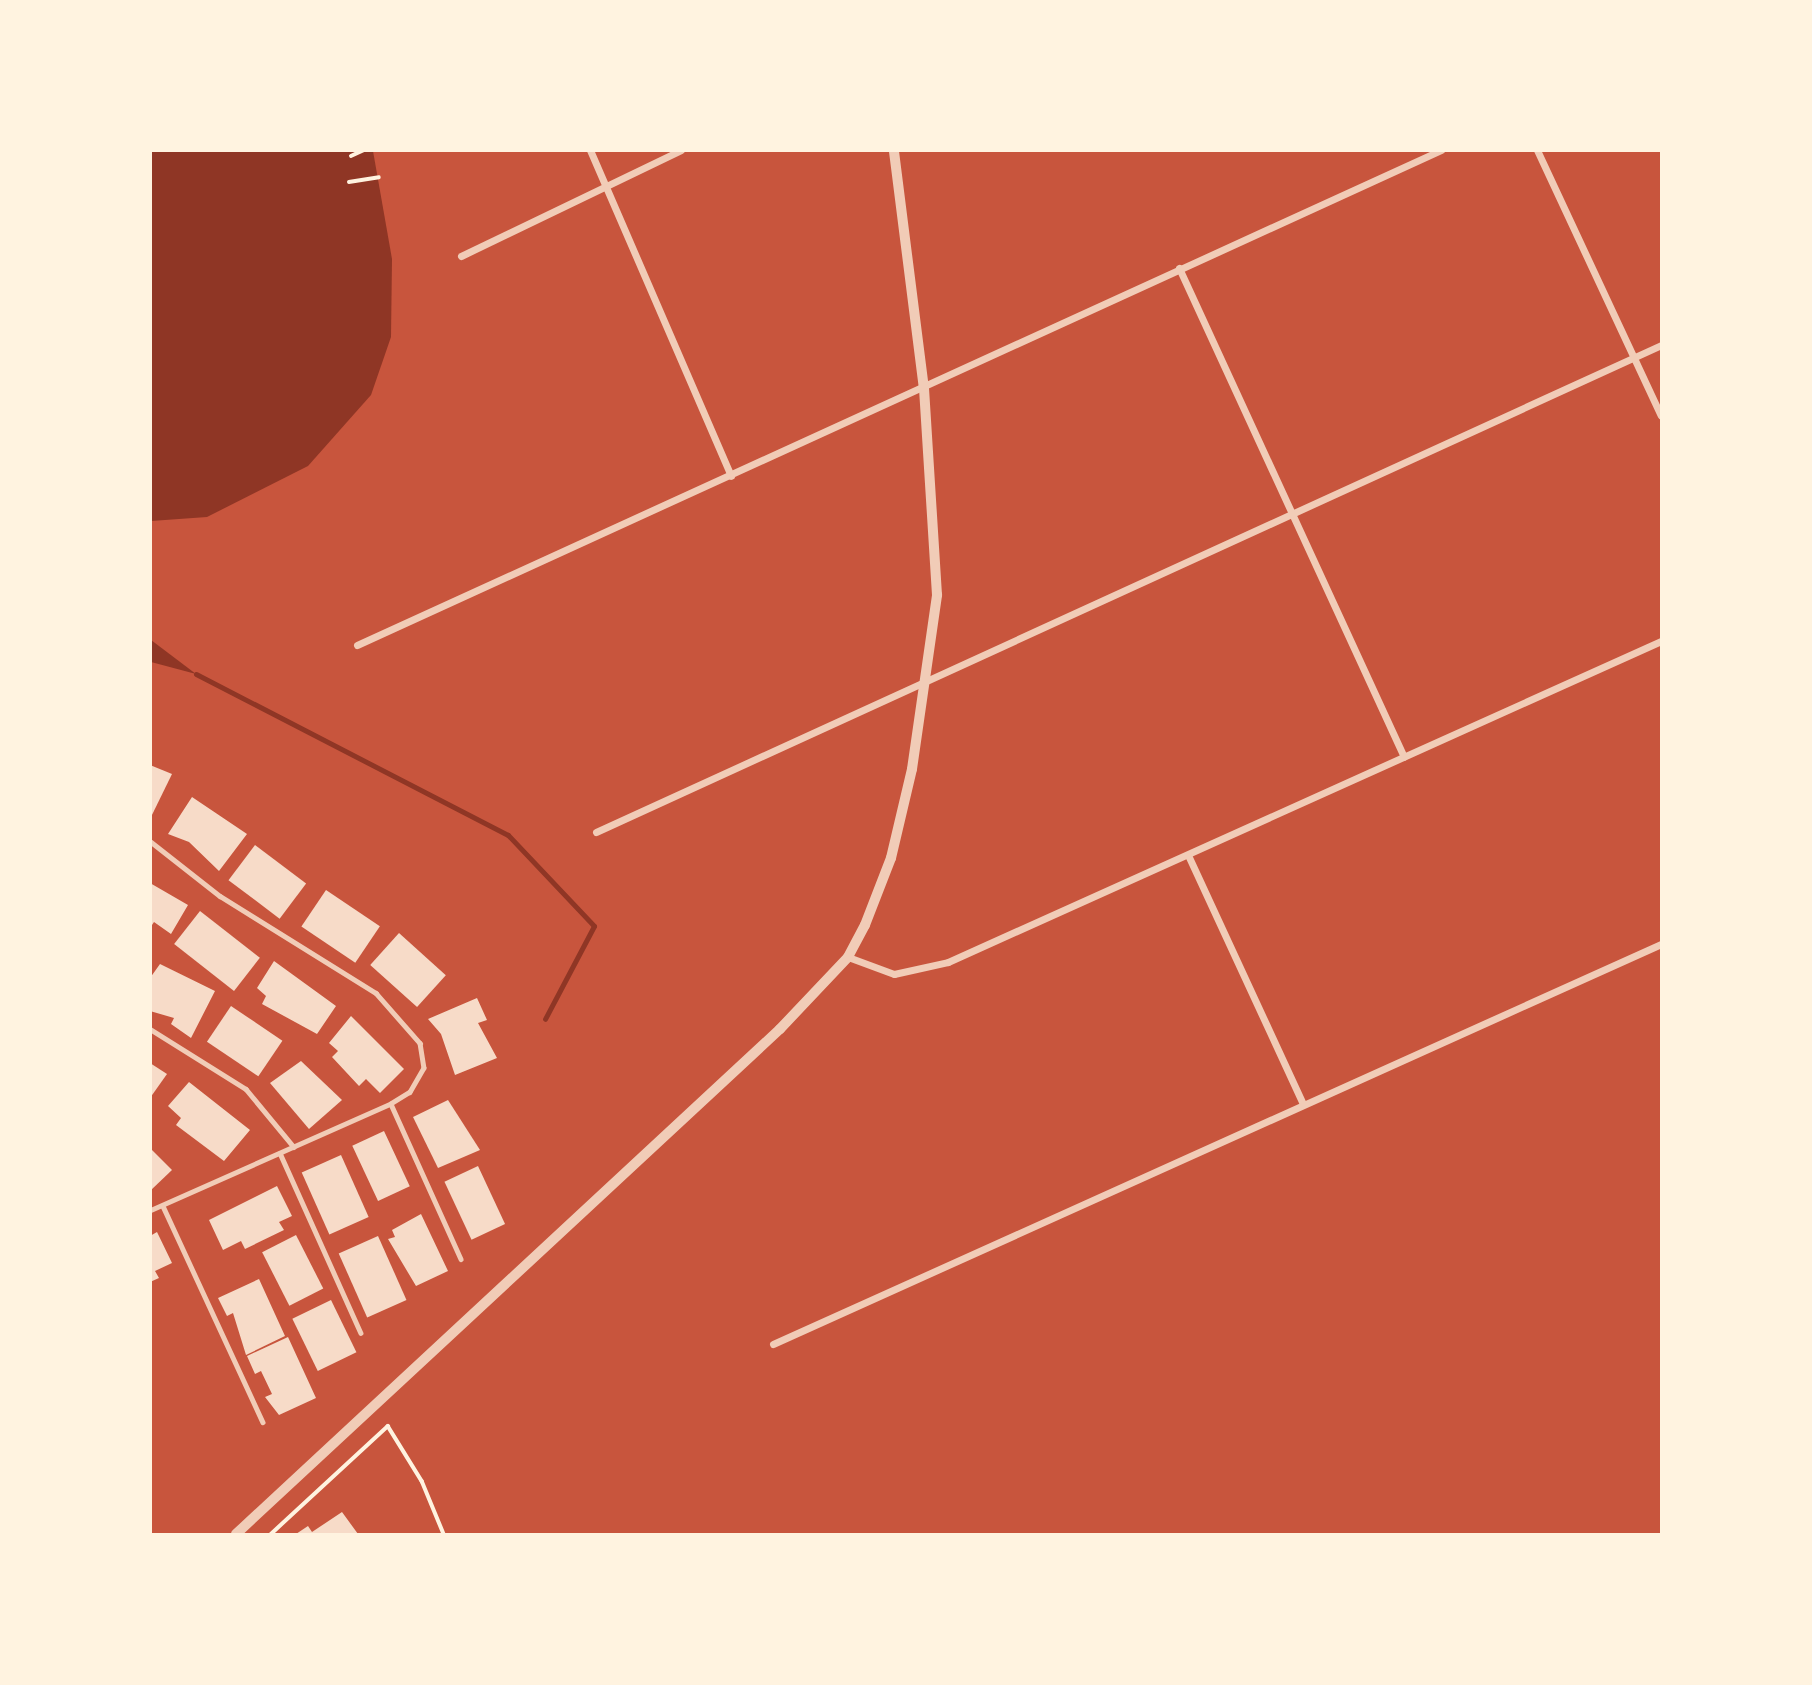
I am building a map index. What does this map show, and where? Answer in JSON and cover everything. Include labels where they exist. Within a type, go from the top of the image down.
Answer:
[{"type":"street","points":[[590,150],[730,476]]},
{"type":"street","points":[[461,256],[681,150]]},
{"type":"street","points":[[236,1535],[741,1066],[848,957],[891,859],[926,681],[938,545],[924,389],[894,150]]},
{"type":"street","points":[[356,645],[924,389],[1179,268],[1441,150]]},
{"type":"street","points":[[1537,150],[1636,357],[1661,416]]},
{"type":"street","points":[[1179,268],[1296,511],[1404,757]]},
{"type":"street","points":[[596,832],[1661,345]]},
{"type":"street","points":[[848,957],[894,974],[948,962],[1661,641]]},
{"type":"street","points":[[1188,855],[1302,1102]]},
{"type":"street","points":[[773,1344],[1302,1102],[1661,944]]},
{"type":"lane","points":[[150,841],[220,897],[376,993],[420,1042],[422,1078],[391,1104],[150,1211]]},
{"type":"lane","points":[[150,1030],[246,1089],[294,1147]]},
{"type":"lane","points":[[391,1104],[461,1259]]},
{"type":"lane","points":[[280,1153],[361,1333]]},
{"type":"lane","points":[[163,1206],[263,1422]]},
{"type":"path","points":[[351,156],[364,150]]},
{"type":"path","points":[[349,182],[379,177]]},
{"type":"path","points":[[271,1535],[388,1426],[422,1481],[444,1535]]},
{"type":"shaded area","points":[[151,151],[373,151],[392,259],[391,337],[371,395],[308,466],[207,517],[151,521]]},
{"type":"shaded area","points":[[151,640],[196,674],[151,662]]},
{"type":"building","points":[[150,765],[172,774],[150,819]]},
{"type":"building","points":[[192,797],[247,834],[219,871],[189,842],[168,834]]},
{"type":"building","points":[[255,845],[306,884],[280,919],[229,880]]},
{"type":"building","points":[[150,883],[188,905],[171,934],[154,922],[150,928]]},
{"type":"building","points":[[326,890],[380,926],[355,963],[301,926]]},
{"type":"building","points":[[200,911],[260,958],[234,991],[174,944]]},
{"type":"building","points":[[399,933],[446,975],[417,1007],[370,965]]},
{"type":"building","points":[[274,961],[336,1006],[317,1034],[262,1004],[266,996],[257,988]]},
{"type":"building","points":[[160,964],[215,991],[191,1038],[171,1024],[174,1018],[150,1011],[150,978]]},
{"type":"building","points":[[477,998],[487,1020],[478,1023],[497,1058],[455,1075],[441,1034],[428,1019]]},
{"type":"building","points":[[231,1006],[282,1041],[258,1076],[207,1042]]},
{"type":"building","points":[[351,1016],[404,1069],[380,1093],[366,1079],[359,1086],[332,1057],[338,1051],[329,1043]]},
{"type":"building","points":[[301,1061],[342,1100],[309,1129],[270,1083]]},
{"type":"building","points":[[150,1063],[167,1074],[150,1098]]},
{"type":"building","points":[[189,1082],[250,1130],[224,1161],[176,1125],[181,1118],[168,1106]]},
{"type":"building","points":[[448,1100],[480,1150],[438,1168],[413,1117]]},
{"type":"building","points":[[384,1131],[410,1186],[378,1201],[352,1146]]},
{"type":"building","points":[[150,1148],[172,1170],[150,1191]]},
{"type":"building","points":[[341,1155],[369,1217],[329,1235],[302,1172]]},
{"type":"building","points":[[478,1166],[505,1224],[472,1240],[444,1182]]},
{"type":"building","points":[[277,1186],[292,1216],[279,1222],[284,1230],[245,1249],[241,1241],[223,1250],[209,1220]]},
{"type":"building","points":[[421,1214],[448,1271],[416,1286],[388,1239],[395,1237],[392,1230]]},
{"type":"building","points":[[157,1232],[172,1263],[155,1271],[159,1278],[150,1282],[150,1236]]},
{"type":"building","points":[[296,1235],[323,1288],[289,1306],[262,1252]]},
{"type":"building","points":[[378,1236],[406,1300],[367,1317],[339,1253]]},
{"type":"building","points":[[259,1279],[285,1336],[246,1355],[233,1313],[227,1316],[218,1298]]},
{"type":"building","points":[[331,1300],[356,1352],[318,1371],[292,1319]]},
{"type":"building","points":[[288,1337],[316,1398],[279,1415],[265,1397],[272,1394],[261,1371],[255,1374],[247,1356]]},
{"type":"building","points":[[342,1512],[358,1534],[296,1534],[308,1526],[312,1532]]},
{"type":"waterway","points":[[196,674],[508,835],[594,926],[545,1019]]}]
